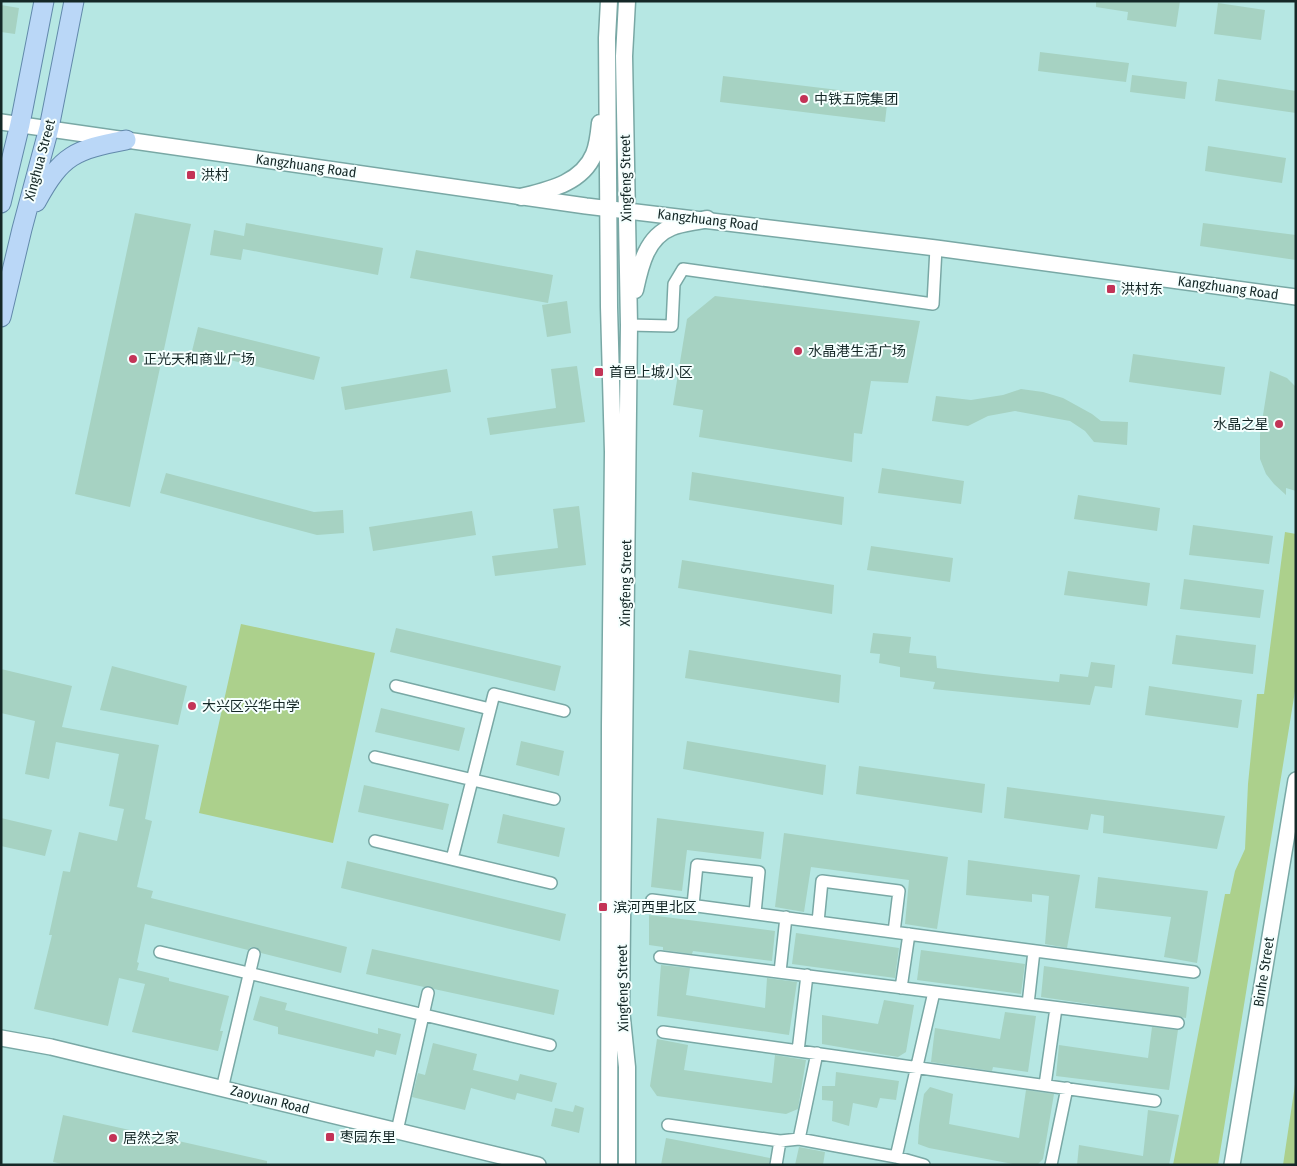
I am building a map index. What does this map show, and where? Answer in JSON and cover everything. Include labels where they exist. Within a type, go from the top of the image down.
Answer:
[{"type":"main road","name":"Xinghua Street","points":[[1,203],[10,123],[44,1]]},
{"type":"main road","name":"Xinghua Street","points":[[1,318],[49,128],[74,1]]},
{"type":"main road","name":"Xingfeng Street","points":[[609,1],[607,38],[608,208],[613,452],[609,1165]]},
{"type":"main road","name":"Xingfeng Street","points":[[627,1],[624,56],[629,319],[621,1010],[627,1067],[627,1165]]},
{"type":"main road","points":[[521,197],[567,183],[586,169],[595,152],[600,123],[608,108]]},
{"type":"main road","points":[[22,230],[45,186],[59,166],[76,153],[126,140]]},
{"type":"main road","points":[[629,319],[642,260],[656,238],[671,227],[707,219]]},
{"type":"street","name":"Kangzhuang Road","points":[[10,123],[521,197],[936,248],[1296,297]]},
{"type":"street","points":[[629,319],[672,326],[674,284],[683,269],[933,304],[936,248]]},
{"type":"street","points":[[396,686],[490,709]]},
{"type":"street","points":[[452,859],[494,694],[564,711]]},
{"type":"street","points":[[374,757],[554,799]]},
{"type":"street","name":"Binhe Street","points":[[1232,1165],[1296,780]]},
{"type":"street","points":[[374,841],[551,883]]},
{"type":"street","points":[[693,905],[698,865],[759,872],[756,913]]},
{"type":"street","points":[[818,922],[822,881],[899,891],[894,932]]},
{"type":"street","points":[[652,900],[1194,972]]},
{"type":"street","points":[[780,972],[786,917]]},
{"type":"street","points":[[901,988],[909,934]]},
{"type":"street","points":[[1028,1004],[1034,951]]},
{"type":"street","points":[[160,952],[550,1045]]},
{"type":"street","points":[[222,1089],[254,954]]},
{"type":"street","points":[[660,957],[1178,1023]]},
{"type":"street","points":[[798,1051],[807,975]]},
{"type":"street","points":[[896,1157],[934,992]]},
{"type":"street","points":[[397,1131],[428,994]]},
{"type":"street","points":[[1045,1085],[1056,1008]]},
{"type":"street","points":[[663,1032],[1155,1101]]},
{"type":"street","name":"Zaoyuan Road","points":[[1,1038],[51,1048],[538,1165]]},
{"type":"street","points":[[799,1139],[817,1053]]},
{"type":"street","points":[[1051,1165],[1067,1088]]},
{"type":"street","points":[[668,1125],[780,1141],[799,1139],[896,1157],[923,1165]]},
{"type":"street","points":[[776,1165],[780,1141]]},
{"type":"green space","points":[[1285,532],[1296,534],[1296,685],[1218,1165],[1173,1165],[1225,894],[1230,894],[1235,871],[1245,849],[1248,784],[1257,694],[1264,694]]},
{"type":"green space","points":[[241,624],[375,653],[333,843],[199,813]]},
{"type":"green space","points":[[1296,1078],[1296,1165],[1283,1165]]},
{"type":"building","points":[[1096,1],[1180,1],[1176,27],[1127,20],[1128,12],[1096,7]]},
{"type":"building","points":[[1218,3],[1265,10],[1261,40],[1214,34]]},
{"type":"building","points":[[1,5],[19,8],[15,34],[1,32]]},
{"type":"building","points":[[1040,52],[1129,63],[1126,82],[1038,71]]},
{"type":"building","points":[[1132,75],[1187,82],[1185,99],[1130,92]]},
{"type":"building","name":"中铁五院集团","points":[[723,76],[888,96],[885,122],[720,102]]},
{"type":"building","points":[[1218,79],[1296,91],[1296,113],[1215,101]]},
{"type":"building","points":[[1208,146],[1286,158],[1282,183],[1205,171]]},
{"type":"building","name":"正光天和商业广场","points":[[135,213],[191,224],[130,507],[75,494]]},
{"type":"building","points":[[246,223],[383,248],[378,275],[243,249],[241,260],[210,255],[214,230],[244,236]]},
{"type":"building","points":[[1203,223],[1296,235],[1296,260],[1200,246]]},
{"type":"building","points":[[416,250],[553,275],[548,303],[410,278]]},
{"type":"building","name":"水晶港生活广场","points":[[715,296],[920,321],[908,383],[871,381],[862,434],[854,433],[852,462],[699,437],[703,410],[673,405],[687,319]]},
{"type":"building","points":[[567,301],[571,333],[547,337],[542,305]]},
{"type":"building","points":[[198,327],[320,357],[314,380],[192,351]]},
{"type":"building","points":[[1133,354],[1225,367],[1221,395],[1129,382]]},
{"type":"building","points":[[577,366],[585,422],[490,435],[487,418],[556,408],[551,369]]},
{"type":"building","points":[[447,369],[451,392],[345,410],[341,387]]},
{"type":"building","name":"水晶之星","points":[[1270,371],[1287,378],[1296,387],[1296,491],[1286,488],[1286,495],[1266,474],[1260,459],[1260,434]]},
{"type":"building","points":[[1021,389],[1043,392],[1063,398],[1101,421],[1128,422],[1127,445],[1094,442],[1085,431],[1070,421],[1015,411],[988,416],[968,426],[932,421],[936,396],[971,400],[1003,395]]},
{"type":"building","points":[[882,468],[964,481],[961,504],[878,493]]},
{"type":"building","points":[[692,472],[844,497],[842,525],[689,500]]},
{"type":"building","points":[[166,473],[314,512],[343,510],[344,533],[317,535],[160,493]]},
{"type":"building","points":[[1078,495],[1160,508],[1157,531],[1074,519]]},
{"type":"building","points":[[579,506],[586,565],[495,576],[492,556],[558,548],[553,509]]},
{"type":"building","points":[[472,511],[476,535],[373,551],[369,527]]},
{"type":"building","points":[[1193,525],[1273,536],[1269,564],[1189,555]]},
{"type":"building","points":[[871,546],[953,558],[950,582],[867,570]]},
{"type":"building","points":[[682,560],[834,585],[832,614],[678,588]]},
{"type":"building","points":[[1068,571],[1150,583],[1147,606],[1064,595]]},
{"type":"building","points":[[1184,579],[1264,590],[1260,618],[1180,609]]},
{"type":"building","points":[[396,628],[561,666],[555,691],[390,652]]},
{"type":"building","points":[[873,633],[911,637],[909,653],[936,656],[937,668],[1059,682],[1060,674],[1088,677],[1091,662],[1115,665],[1112,688],[1095,686],[1090,705],[933,689],[935,682],[900,677],[900,667],[879,663],[880,654],[870,653]]},
{"type":"building","points":[[1176,635],[1256,645],[1253,674],[1172,664]]},
{"type":"building","points":[[689,650],[841,675],[839,703],[685,678]]},
{"type":"building","points":[[112,666],[187,686],[178,725],[100,710]]},
{"type":"building","points":[[1,669],[72,686],[62,727],[159,745],[145,819],[152,821],[137,887],[153,891],[151,898],[347,947],[341,973],[261,953],[256,947],[251,947],[248,950],[145,924],[137,970],[169,978],[169,981],[229,996],[220,1031],[223,1031],[218,1051],[132,1032],[145,984],[119,978],[108,1026],[34,1009],[52,935],[49,935],[63,871],[70,872],[79,832],[117,841],[124,809],[109,806],[119,754],[56,742],[49,779],[25,774],[35,721],[1,713]]},
{"type":"building","points":[[1149,686],[1242,700],[1238,728],[1145,715]]},
{"type":"building","points":[[381,708],[465,728],[459,751],[375,732]]},
{"type":"building","points":[[521,741],[564,751],[559,776],[516,765]]},
{"type":"building","points":[[687,741],[826,765],[823,795],[683,769]]},
{"type":"building","points":[[859,766],[985,784],[982,813],[856,794]]},
{"type":"building","points":[[364,785],[449,804],[443,830],[358,812]]},
{"type":"building","points":[[1007,787],[1225,816],[1217,849],[1103,833],[1104,816],[1091,814],[1088,830],[1004,818]]},
{"type":"building","points":[[503,814],[565,828],[559,857],[497,843]]},
{"type":"building","points":[[1,818],[52,830],[45,856],[1,846]]},
{"type":"building","points":[[657,818],[764,832],[761,859],[687,850],[682,891],[651,887]]},
{"type":"building","points":[[784,833],[948,857],[937,929],[905,924],[909,880],[811,867],[804,912],[775,907]]},
{"type":"building","points":[[968,860],[1080,875],[1067,948],[1045,944],[1049,896],[1032,894],[1032,902],[966,895]]},
{"type":"building","points":[[347,861],[566,914],[560,941],[341,888]]},
{"type":"building","points":[[1098,877],[1208,891],[1197,963],[1164,957],[1171,917],[1095,908]]},
{"type":"building","points":[[649,915],[775,931],[772,961],[693,951],[692,954],[663,950],[663,947],[649,945]]},
{"type":"building","points":[[796,933],[899,948],[895,978],[792,964]]},
{"type":"building","points":[[372,949],[559,990],[554,1015],[434,989],[429,986],[424,987],[366,974]]},
{"type":"building","points":[[921,950],[1025,964],[1021,994],[917,980]]},
{"type":"building","points":[[661,965],[690,968],[686,995],[765,1008],[767,978],[797,982],[789,1035],[657,1016]]},
{"type":"building","points":[[1044,966],[1189,987],[1186,1018],[1041,997]]},
{"type":"building","points":[[260,996],[287,1003],[285,1010],[378,1034],[378,1028],[401,1034],[396,1055],[376,1050],[374,1057],[278,1034],[278,1027],[253,1020]]},
{"type":"building","points":[[884,1000],[914,1005],[906,1052],[898,1057],[822,1044],[822,1015],[878,1024]]},
{"type":"building","points":[[1005,1012],[1036,1016],[1028,1072],[993,1067],[992,1071],[931,1062],[935,1028],[1000,1039]]},
{"type":"building","points":[[1152,1027],[1178,1030],[1169,1090],[1056,1076],[1059,1045],[1148,1058]]},
{"type":"building","points":[[657,1039],[688,1045],[684,1070],[772,1083],[775,1055],[806,1060],[798,1109],[786,1114],[657,1096],[650,1086]]},
{"type":"building","points":[[433,1043],[477,1054],[473,1070],[518,1081],[520,1074],[557,1083],[552,1102],[517,1093],[515,1100],[471,1088],[465,1110],[412,1097],[418,1073],[425,1075]]},
{"type":"building","points":[[836,1072],[899,1081],[896,1100],[880,1098],[877,1108],[853,1103],[849,1126],[832,1121],[833,1101],[822,1100],[822,1086],[835,1086]]},
{"type":"building","points":[[930,1087],[953,1094],[949,1124],[1019,1138],[1026,1090],[1054,1094],[1043,1159],[1037,1165],[1018,1165],[929,1148],[918,1144],[924,1094]]},
{"type":"building","points":[[575,1105],[584,1108],[579,1133],[551,1126],[555,1108],[573,1112]]},
{"type":"building","points":[[1148,1110],[1179,1115],[1169,1165],[1077,1165],[1079,1145],[1143,1156]]},
{"type":"building","name":"居然之家","points":[[63,1115],[267,1161],[267,1165],[66,1165],[53,1162]]},
{"type":"building","points":[[666,1138],[770,1158],[769,1165],[661,1165]]},
{"type":"building","points":[[799,1147],[825,1152],[823,1165],[795,1165]]},
{"type":"place","name":"中铁五院集团","points":[[804,99]]},
{"type":"place","name":"洪村","points":[[191,175]]},
{"type":"place","name":"洪村东","points":[[1111,289]]},
{"type":"place","name":"水晶港生活广场","points":[[798,351]]},
{"type":"place","name":"正光天和商业广场","points":[[133,359]]},
{"type":"place","name":"首邑上城小区","points":[[599,372]]},
{"type":"place","name":"水晶之星","points":[[1279,424]]},
{"type":"place","name":"大兴区兴华中学","points":[[192,706]]},
{"type":"place","name":"滨河西里北区","points":[[603,907]]},
{"type":"place","name":"枣园东里","points":[[330,1137]]},
{"type":"place","name":"居然之家","points":[[113,1138]]}]
